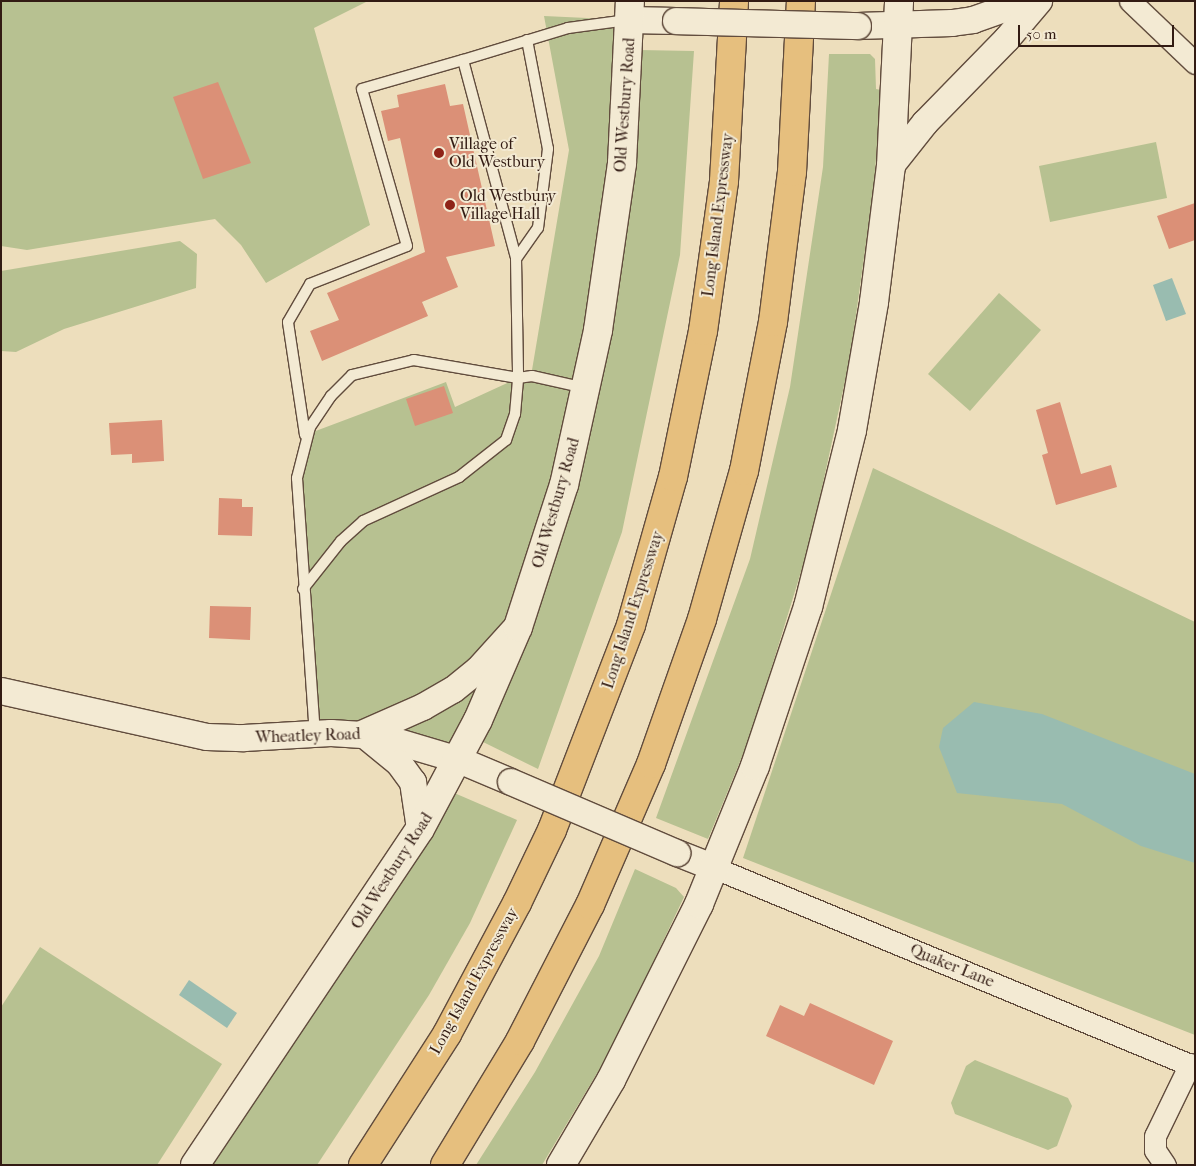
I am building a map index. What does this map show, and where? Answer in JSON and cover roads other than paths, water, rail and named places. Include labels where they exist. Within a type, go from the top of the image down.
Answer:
[{"type":"highway","name":"Long Island Expressway","points":[[363,1165],[447,1034],[517,903],[552,830],[631,625],[673,477],[703,331],[724,181],[734,1]]},
{"type":"highway","points":[[444,1165],[520,1040],[590,905],[650,764],[702,619],[744,471],[773,322],[792,172],[801,1]]},
{"type":"main road","name":"Old Westbury Road","points":[[194,1165],[420,829],[459,760],[518,627],[561,494],[586,389],[615,221],[625,118],[630,10]]},
{"type":"main road","points":[[561,1165],[656,993],[715,868],[775,711],[823,553],[864,368],[891,166],[899,14]]},
{"type":"street","name":"Old Westbury Road","points":[[630,10],[676,21],[858,26],[899,14],[973,20],[1027,1]]},
{"type":"street","points":[[891,166],[912,137],[1007,40],[1040,1]]},
{"type":"street","points":[[1130,1],[1195,63]]},
{"type":"street","points":[[362,734],[423,707],[453,690],[478,670],[518,627]]},
{"type":"street","name":"Wheatley Road","points":[[1,690],[207,737],[315,733],[362,734],[409,743],[459,760],[715,868]]},
{"type":"street","points":[[362,734],[390,754],[413,782],[420,829]]},
{"type":"street","name":"Quaker Lane","points":[[715,868],[1192,1066],[1155,1136],[1155,1150],[1165,1165]]},
{"type":"lane","points":[[315,733],[296,478],[305,435],[288,322],[310,284],[407,246],[362,89],[630,10]]},
{"type":"lane","points":[[516,258],[538,228],[548,149],[527,40]]},
{"type":"lane","points":[[303,588],[341,541],[362,521],[459,477],[506,440],[515,414],[518,378],[516,258],[463,60]]},
{"type":"lane","points":[[305,435],[331,396],[352,376],[414,360],[518,378],[532,376],[586,389]]},
{"type":"water","points":[[1172,278],[1186,314],[1166,321],[1153,285]]},
{"type":"water","points":[[974,702],[1042,714],[1195,774],[1195,863],[1141,846],[1062,804],[957,793],[939,747],[943,728]]},
{"type":"water","points":[[189,980],[237,1013],[227,1028],[179,995]]},
{"type":"place","name":"Village of Old Westbury","points":[[439,153]]},
{"type":"place","name":"Old Westbury Village Hall","points":[[450,205]]}]
